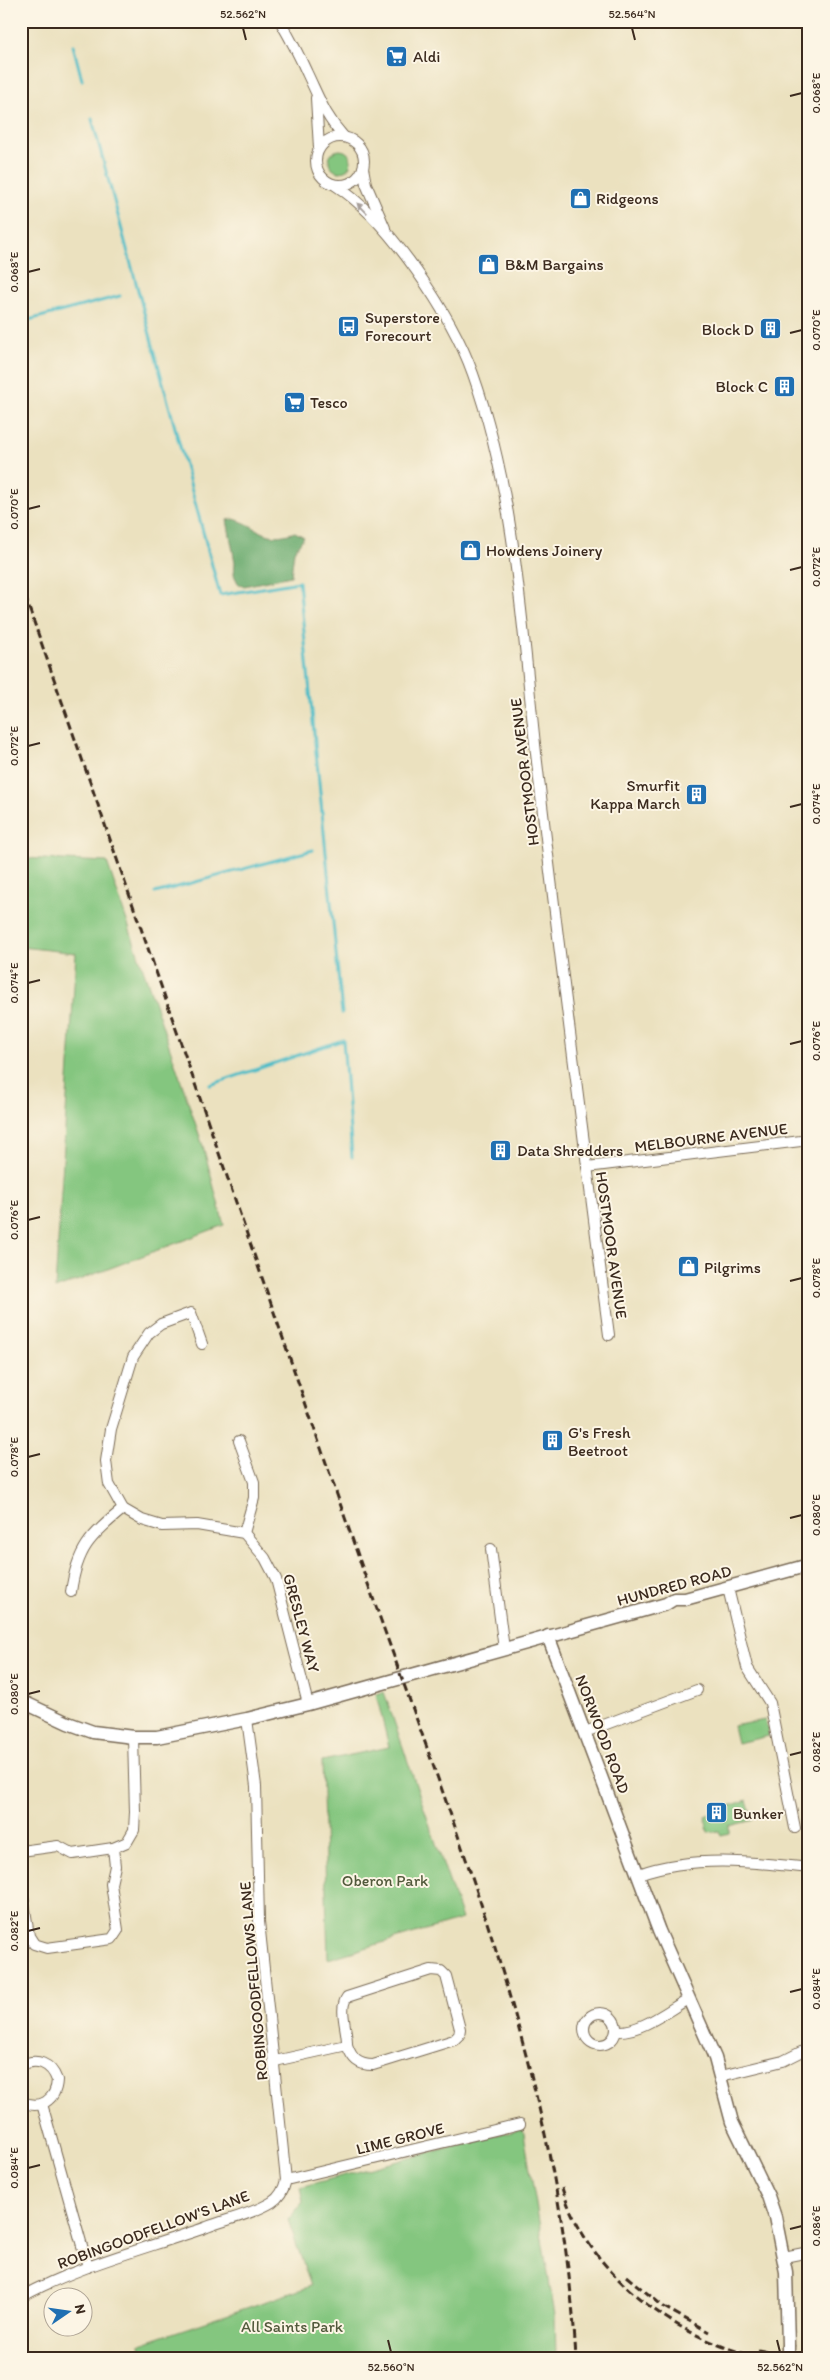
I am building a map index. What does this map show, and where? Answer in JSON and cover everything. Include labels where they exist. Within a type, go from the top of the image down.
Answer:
[{"type":"street","points":[[280,21],[300,57],[315,94],[329,119],[344,137],[359,146],[364,157],[363,168],[352,182],[335,185],[324,179],[316,167],[315,160],[319,148],[315,94]]},
{"type":"street","points":[[319,148],[327,140],[344,137]]},
{"type":"street","name":"HOSTMOOR AVENUE","points":[[363,168],[366,184],[387,233]]},
{"type":"street","name":"HOSTMOOR AVENUE","points":[[335,185],[347,192],[387,233],[428,290],[454,334],[472,371],[501,473],[520,598],[537,762],[609,1334]]},
{"type":"street","name":"MELBOURNE AVENUE","points":[[587,1167],[809,1140]]},
{"type":"street","points":[[202,1344],[191,1313],[161,1324],[149,1333],[133,1357],[111,1429],[106,1461],[109,1484],[123,1509],[142,1520],[162,1526],[197,1525],[244,1533],[254,1498],[254,1482],[239,1441]]},
{"type":"street","points":[[71,1592],[74,1572],[82,1552],[96,1531],[123,1509]]},
{"type":"street","name":"GRESLEY WAY","points":[[244,1533],[265,1558],[276,1579],[308,1704]]},
{"type":"street","points":[[491,1549],[504,1649]]},
{"type":"street","name":"HUNDRED ROAD","points":[[548,1636],[666,1604],[674,1599],[685,1599],[809,1565]]},
{"type":"street","points":[[728,1588],[746,1668],[770,1703],[795,1828]]},
{"type":"street","points":[[21,1701],[68,1723],[93,1732],[133,1737],[172,1734],[248,1719],[308,1704],[548,1636]]},
{"type":"street","name":"NORWOOD ROAD","points":[[548,1636],[659,1931],[721,2076],[732,2122],[768,2196],[779,2231],[784,2257],[788,2359]]},
{"type":"street","points":[[585,1732],[697,1690]]},
{"type":"street","name":"ROBINGOODFELLOWS LANE","points":[[248,1719],[256,1786],[259,1921],[286,2180]]},
{"type":"street","points":[[21,1851],[58,1846],[73,1854],[112,1848],[127,1842],[134,1830],[133,1737]]},
{"type":"street","points":[[21,1883],[29,1936],[34,1944],[47,1948],[112,1939],[118,1930],[111,1884],[114,1866],[112,1848]]},
{"type":"street","points":[[639,1874],[696,1863],[759,1862],[809,1868]]},
{"type":"street","points":[[431,1970],[441,1971],[446,1976],[460,2029],[459,2035],[454,2040],[373,2065],[362,2065],[357,2062],[350,2055],[346,2046],[348,2035],[344,2009],[347,1997],[431,1970]]},
{"type":"street","points":[[616,2031],[625,2032],[635,2029],[688,2000]]},
{"type":"street","points":[[275,2061],[346,2046]]},
{"type":"street","points":[[721,2076],[783,2061],[809,2048]]},
{"type":"street","points":[[21,2066],[29,2062],[40,2062],[48,2065],[55,2073],[56,2088],[54,2095],[42,2104],[29,2105],[21,2101]]},
{"type":"street","points":[[42,2104],[88,2267]]},
{"type":"street","name":"LIME GROVE","points":[[286,2180],[520,2124]]},
{"type":"street","name":"ROBINGOODFELLOW'S LANE","points":[[21,2297],[50,2282],[88,2267],[252,2211],[273,2201],[283,2190],[286,2180]]},
{"type":"street","points":[[784,2257],[809,2252]]},
{"type":"green space","points":[[340,150],[348,153],[351,161],[348,169],[340,172],[332,169],[329,161],[332,153]]},
{"type":"green space","points":[[234,519],[269,535],[276,536],[295,532],[304,537],[294,551],[291,576],[244,586],[239,585],[234,575],[235,562],[227,520]]},
{"type":"green space","points":[[21,858],[107,862],[203,1146],[224,1225],[55,1289],[76,953],[21,947]]},
{"type":"green space","name":"Oberon Park","points":[[384,1692],[462,1919],[328,1959],[322,1761],[389,1747],[376,1694]]},
{"type":"green space","points":[[765,1720],[769,1736],[737,1743],[733,1726]]},
{"type":"green space","points":[[747,1800],[753,1820],[729,1826],[729,1833],[721,1835],[719,1831],[708,1832],[705,1816],[712,1813],[714,1817],[723,1812],[721,1809]]},
{"type":"green space","name":"All Saints Park","points":[[523,2128],[555,2315],[556,2359],[142,2359],[140,2344],[311,2286],[288,2220],[303,2202],[300,2187]]},
{"type":"waterway","points":[[73,45],[82,80]]},
{"type":"waterway","points":[[92,119],[220,595],[299,582],[342,1013]]},
{"type":"waterway","points":[[21,322],[120,296]]},
{"type":"waterway","points":[[155,893],[313,850]]},
{"type":"waterway","points":[[210,1085],[343,1040],[352,1157]]},
{"type":"railway","points":[[21,585],[362,1567],[466,1858],[498,1956],[526,2055],[549,2155],[566,2256],[576,2359]]},
{"type":"railway","points":[[562,2188],[575,2220],[593,2249],[616,2276],[642,2300],[671,2321],[702,2337],[734,2350],[767,2359]]},
{"type":"railway","points":[[626,2276],[664,2307],[709,2332]]},
{"type":"railway","points":[[758,2350],[803,2359]]},
{"type":"place","name":"Aldi","points":[[397,56]]},
{"type":"place","name":"Ridgeons","points":[[580,198]]},
{"type":"place","name":"B&M Bargains","points":[[489,264]]},
{"type":"place","name":"Superstore Forecourt","points":[[349,326]]},
{"type":"place","name":"Block D","points":[[770,329]]},
{"type":"place","name":"Block C","points":[[784,386]]},
{"type":"place","name":"Tesco","points":[[294,402]]},
{"type":"place","name":"Howdens Joinery","points":[[470,550]]},
{"type":"place","name":"Smurfit Kappa March","points":[[696,794]]},
{"type":"place","name":"Data Shredders","points":[[501,1150]]},
{"type":"place","name":"Pilgrims","points":[[688,1267]]},
{"type":"place","name":"G's Fresh Beetroot","points":[[552,1441]]},
{"type":"place","name":"Bunker","points":[[717,1813]]}]
